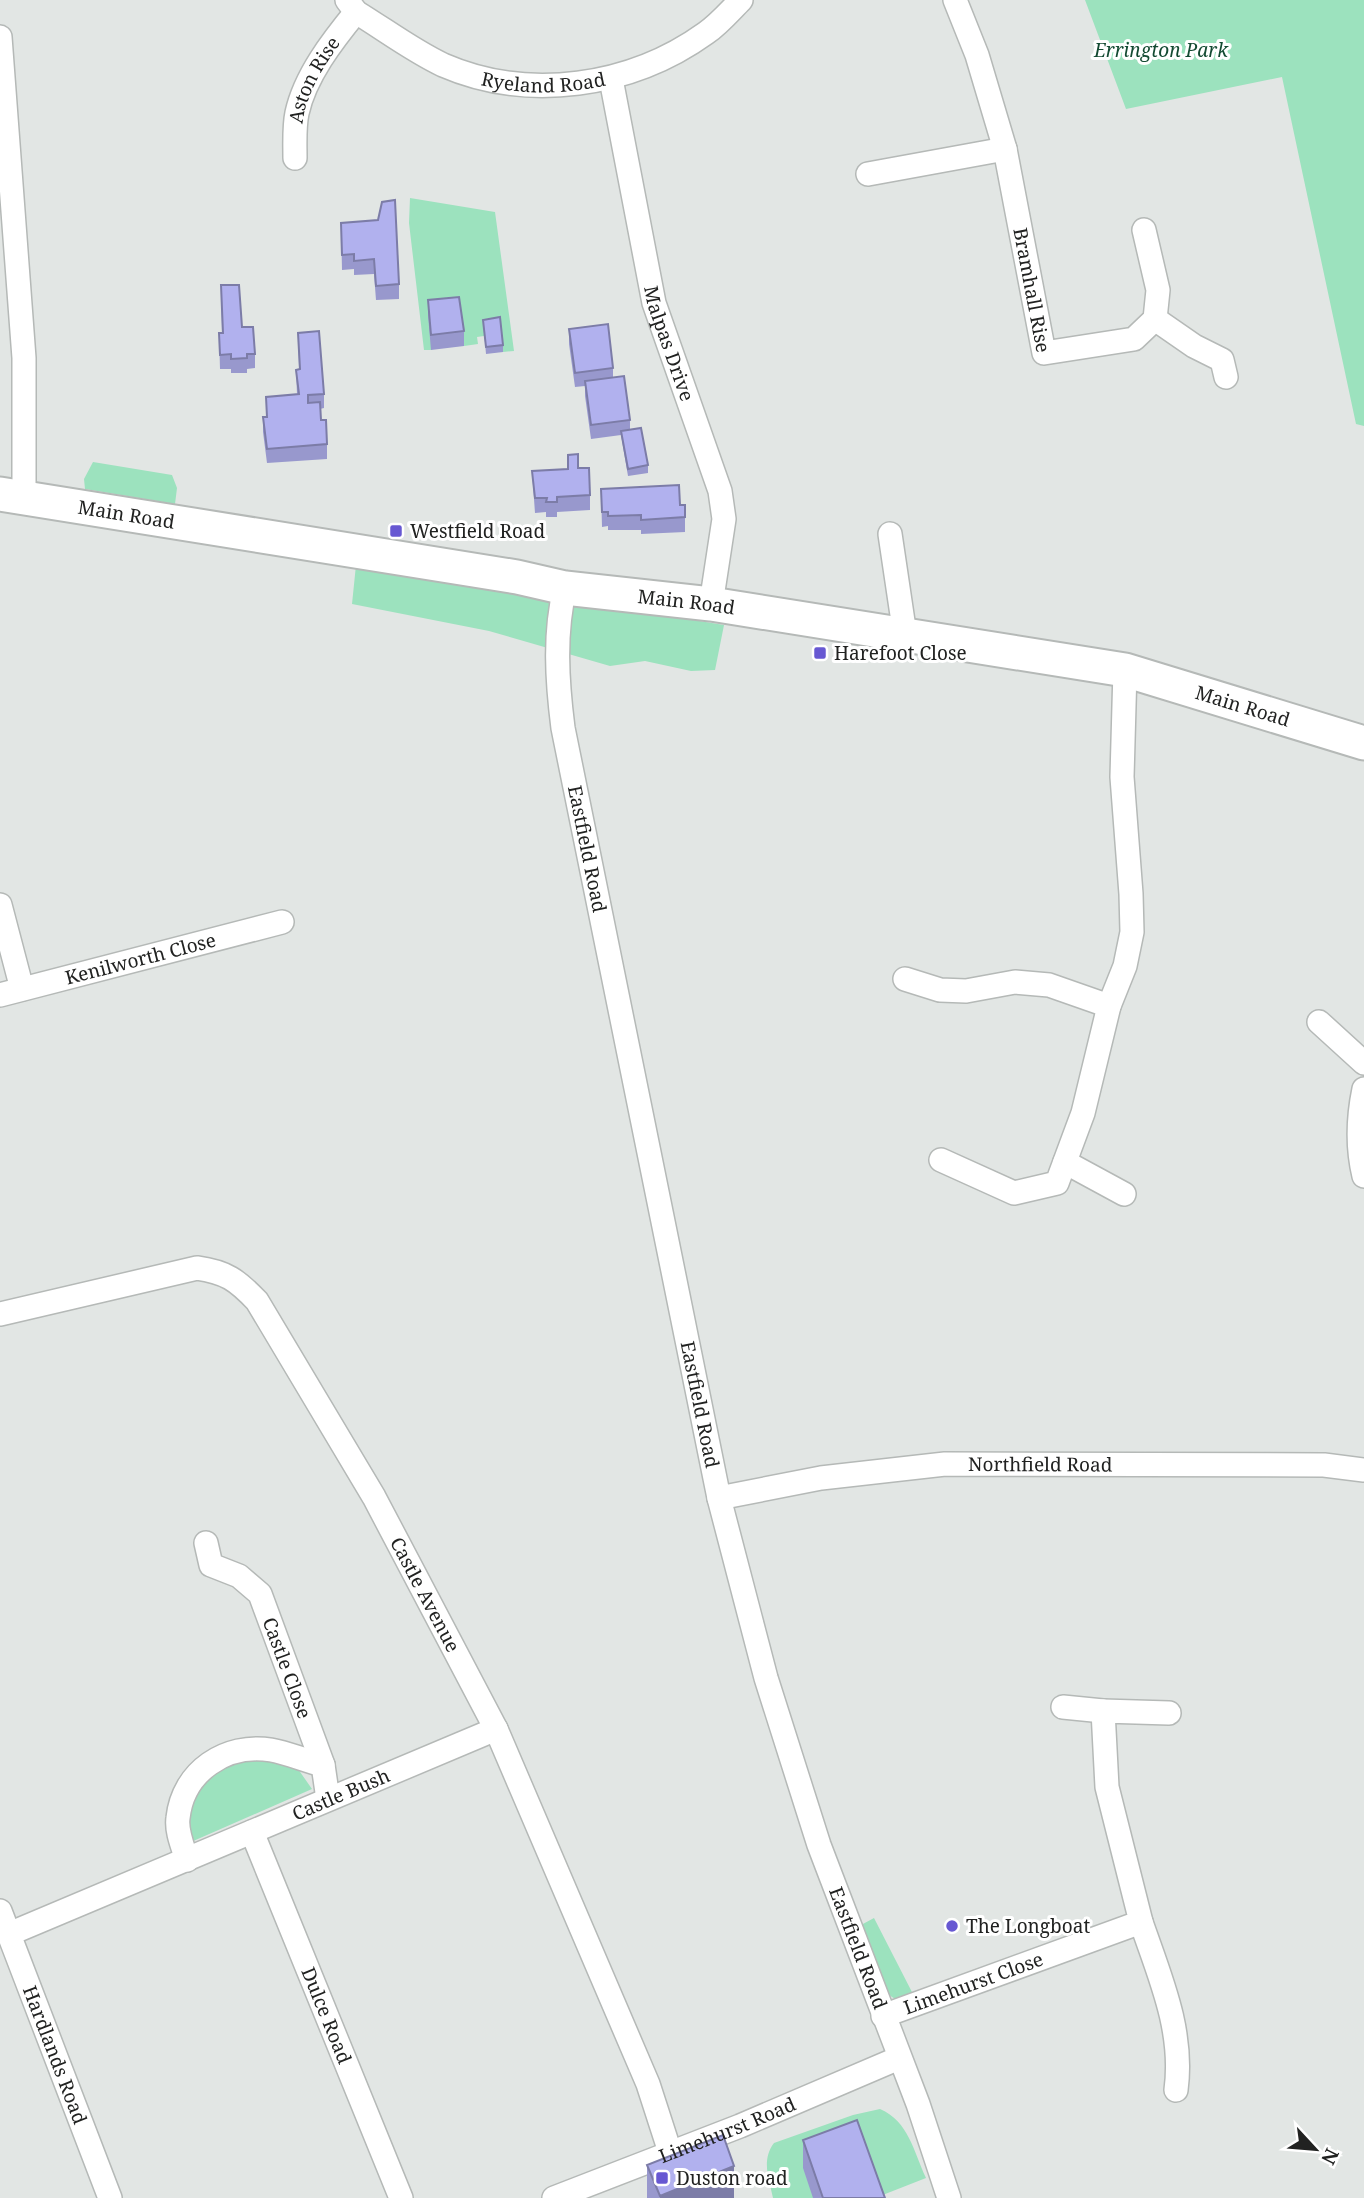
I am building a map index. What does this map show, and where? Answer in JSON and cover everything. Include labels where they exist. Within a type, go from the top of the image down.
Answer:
[{"type":"street","name":"Ryeland Road","points":[[352,6],[440,64],[481,79],[521,85],[547,85],[611,79],[663,59],[707,32],[741,0]]},
{"type":"street","name":"Bramhall Rise","points":[[955,0],[977,55],[1004,149],[1044,354],[1134,339],[1155,319]]},
{"type":"street","name":"Aston Rise","points":[[295,158],[297,112],[308,85],[352,6]]},
{"type":"street","points":[[0,37],[24,358],[12,496]]},
{"type":"street","name":"Malpas Drive","points":[[611,79],[654,303],[720,491],[724,519],[711,604]]},
{"type":"street","points":[[868,174],[1004,149]]},
{"type":"street","points":[[1143,230],[1158,290],[1155,319],[1194,346],[1222,359],[1226,377]]},
{"type":"street","name":"Main Road","points":[[12,496],[517,577],[565,588],[711,604],[1125,670],[1364,743]]},
{"type":"street","points":[[890,534],[905,635]]},
{"type":"street","name":"Eastfield Road","points":[[565,588],[558,650],[558,687],[563,728],[719,1498],[770,1691],[819,1845],[918,2104],[949,2198]]},
{"type":"street","points":[[941,1160],[1014,1193],[1057,1183],[1065,1162],[1083,1113],[1109,1006],[1125,966],[1132,932],[1122,777],[1125,670]]},
{"type":"street","points":[[0,905],[11,992]]},
{"type":"street","name":"Kenilworth Close","points":[[11,992],[282,922]]},
{"type":"street","points":[[905,979],[940,990],[966,991],[1015,982],[1049,985],[1109,1006]]},
{"type":"street","points":[[1319,1022],[1364,1063]]},
{"type":"street","points":[[1364,1089],[1359,1145],[1364,1176]]},
{"type":"street","points":[[1065,1162],[1124,1194]]},
{"type":"street","name":"Castle Avenue","points":[[0,1314],[197,1268],[217,1271],[237,1281],[257,1301],[374,1497],[496,1729],[648,2084],[670,2152]]},
{"type":"street","name":"Northfield Road","points":[[719,1498],[821,1478],[945,1464],[1324,1465],[1364,1470]]},
{"type":"street","name":"Castle Close","points":[[206,1563],[239,1576],[260,1594],[323,1765],[328,1799]]},
{"type":"street","points":[[1063,1707],[1169,1713]]},
{"type":"street","points":[[1102,1711],[1107,1787],[1141,1922],[1162,1979],[1176,2034],[1176,2090]]},
{"type":"street","name":"Castle Bush","points":[[9,1934],[496,1729]]},
{"type":"street","name":"Castle Bush","points":[[187,1860],[177,1820],[182,1800],[194,1777],[214,1759],[245,1750],[272,1750],[323,1765]]},
{"type":"street","name":"Dulce Road","points":[[252,1832],[401,2198]]},
{"type":"street","name":"Hardlands Road","points":[[0,1911],[110,2198]]},
{"type":"street","name":"Limehurst Close","points":[[883,2016],[1141,1922]]},
{"type":"street","name":"Limehurst Road","points":[[554,2198],[740,2126],[899,2058]]},
{"type":"green space","name":"Errington Park","points":[[1085,0],[1364,0],[1364,426],[1356,424],[1282,77],[1126,109]]},
{"type":"green space","points":[[410,198],[495,212],[514,351],[503,352],[500,325],[484,327],[484,336],[477,337],[478,344],[464,346],[460,312],[431,350],[424,350],[409,223]]},
{"type":"green space","points":[[93,462],[172,475],[177,488],[175,504],[85,489],[84,479]]},
{"type":"green space","points":[[356,565],[724,625],[715,670],[691,671],[645,661],[610,666],[489,631],[352,604]]},
{"type":"green space","points":[[267,1756],[298,1769],[312,1789],[191,1842],[189,1806],[198,1788],[223,1765]]},
{"type":"green space","points":[[874,1918],[914,1996],[903,2000],[895,1999],[887,1992],[861,1925]]},
{"type":"green space","points":[[880,2109],[898,2121],[904,2129],[926,2178],[875,2198],[773,2198],[767,2163],[774,2143],[853,2115]]},
{"type":"building","points":[[395,200],[399,284],[376,286],[374,259],[354,261],[354,254],[342,255],[341,223],[378,220],[382,202]]},
{"type":"building","points":[[221,285],[239,285],[242,327],[253,327],[255,354],[247,354],[247,358],[231,359],[231,354],[220,355],[219,333],[223,333]]},
{"type":"building","points":[[459,297],[464,331],[431,335],[428,300]]},
{"type":"building","points":[[500,317],[503,345],[486,347],[483,320]]},
{"type":"building","points":[[608,324],[613,368],[575,373],[569,329]]},
{"type":"building","points":[[319,331],[324,394],[308,395],[308,403],[320,402],[321,420],[326,420],[327,444],[267,449],[263,417],[267,417],[266,397],[299,394],[296,370],[300,369],[298,333]]},
{"type":"building","points":[[624,376],[630,420],[591,425],[585,381]]},
{"type":"building","points":[[641,428],[648,465],[628,469],[621,431]]},
{"type":"building","points":[[578,454],[578,468],[589,468],[590,495],[557,497],[557,502],[546,502],[547,498],[535,498],[532,471],[568,469],[568,455]]},
{"type":"building","points":[[679,485],[680,505],[685,505],[685,517],[641,520],[641,515],[608,516],[608,512],[602,512],[601,489]]},
{"type":"building","points":[[857,2120],[885,2198],[823,2198],[803,2140]]},
{"type":"building","points":[[723,2135],[734,2166],[660,2196],[647,2165]]},
{"type":"place","name":"Westfield Road","points":[[396,531]]},
{"type":"place","name":"Harefoot Close","points":[[820,653]]},
{"type":"place","name":"The Longboat","points":[[952,1926]]},
{"type":"place","name":"Duston road","points":[[662,2178]]}]
